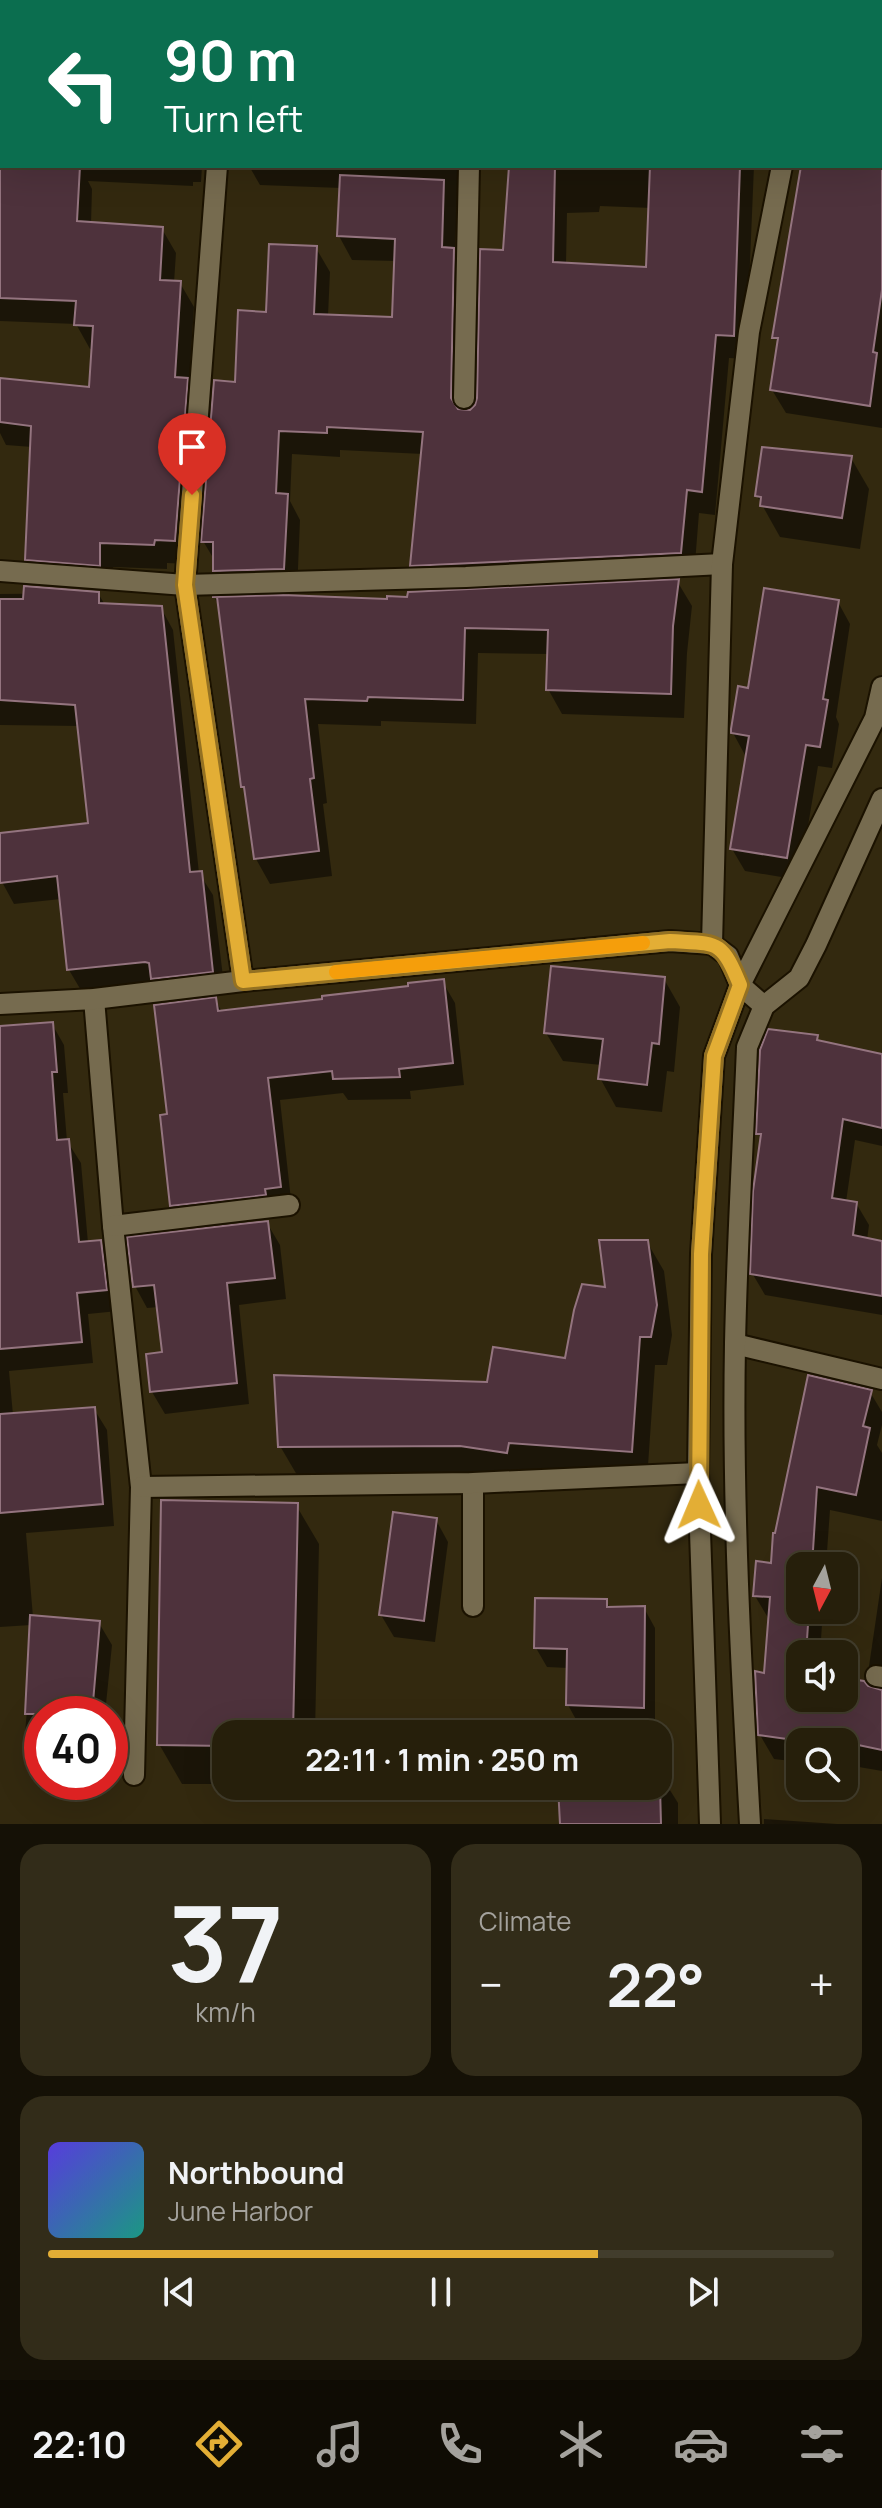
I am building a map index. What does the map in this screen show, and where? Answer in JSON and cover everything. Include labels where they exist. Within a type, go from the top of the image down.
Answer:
[{"type":"street","points":[[217,168],[185,585],[243,981]]},
{"type":"street","points":[[464,398],[469,168]]},
{"type":"street","points":[[712,944],[722,564],[749,332],[782,168]]},
{"type":"street","points":[[0,571],[185,585],[466,577],[722,564]]},
{"type":"street","points":[[710,1824],[698,1473],[701,1254],[714,1056],[740,985],[875,718],[882,687]]},
{"type":"street","points":[[750,1824],[735,1468],[735,1344],[747,1047],[764,1006],[799,978],[882,799]]},
{"type":"street","points":[[0,1004],[94,999],[243,981],[670,941],[712,944],[728,956],[740,985],[764,1006]]},
{"type":"street","points":[[94,999],[113,1226],[141,1487],[134,1775]]},
{"type":"street","points":[[113,1226],[289,1205]]},
{"type":"street","points":[[735,1344],[882,1379]]},
{"type":"street","points":[[141,1487],[473,1483],[698,1473]]},
{"type":"street","points":[[473,1483],[473,1606]]},
{"type":"building","points":[[0,168],[80,168],[77,221],[163,227],[160,280],[181,281],[175,377],[188,378],[175,541],[155,540],[154,545],[100,543],[100,566],[25,560],[31,426],[0,422],[0,378],[89,387],[93,326],[74,325],[76,301],[0,298]]},
{"type":"building","points":[[509,168],[555,168],[553,262],[646,267],[650,168],[740,168],[734,336],[716,335],[702,492],[687,490],[681,553],[410,566],[423,432],[327,427],[327,433],[279,431],[276,493],[288,494],[284,569],[213,571],[213,542],[201,542],[214,380],[235,382],[238,310],[266,312],[269,244],[317,246],[314,314],[392,317],[395,239],[337,236],[340,175],[444,180],[442,247],[454,248],[451,398],[458,409],[470,410],[477,398],[480,249],[503,250]]},
{"type":"building","points":[[801,168],[882,168],[882,290],[873,352],[877,353],[870,406],[770,390],[778,338],[772,338]]},
{"type":"building","points":[[762,447],[852,456],[842,518],[760,506],[761,497],[755,496]]},
{"type":"building","points":[[679,579],[673,626],[671,694],[546,690],[548,630],[465,628],[463,700],[305,699],[319,851],[254,859],[244,787],[241,787],[217,597],[212,597],[283,595],[387,599],[387,596],[407,597],[408,592]]},
{"type":"building","points":[[24,586],[99,592],[99,603],[162,606],[190,872],[202,871],[213,972],[151,979],[149,963],[145,962],[67,970],[57,876],[0,883],[0,833],[88,823],[75,705],[0,700],[0,599],[23,599]]},
{"type":"building","points":[[764,588],[839,600],[823,699],[828,700],[820,747],[806,745],[787,858],[730,849],[749,736],[731,733],[731,729],[738,686],[748,688]]},
{"type":"building","points":[[551,966],[665,977],[659,1044],[652,1043],[647,1085],[598,1079],[603,1039],[544,1033]]},
{"type":"building","points":[[444,979],[453,1063],[399,1069],[400,1077],[333,1079],[332,1071],[268,1078],[281,1187],[265,1189],[266,1195],[170,1206],[160,1115],[167,1114],[154,1005],[216,997],[218,1011],[322,999],[322,996]]},
{"type":"building","points":[[53,1022],[57,1072],[52,1072],[57,1140],[69,1139],[79,1242],[101,1240],[107,1290],[77,1293],[82,1342],[0,1349],[0,1026]]},
{"type":"building","points":[[768,1029],[818,1035],[817,1040],[882,1054],[882,1128],[843,1119],[832,1198],[857,1202],[853,1235],[882,1241],[882,1296],[750,1274],[753,1191],[761,1134],[756,1134],[760,1050]]},
{"type":"building","points":[[268,1221],[275,1278],[227,1283],[237,1383],[150,1392],[146,1354],[162,1352],[154,1285],[133,1287],[127,1237]]},
{"type":"building","points":[[599,1240],[648,1240],[657,1305],[651,1337],[640,1337],[632,1452],[509,1443],[507,1453],[460,1446],[278,1447],[274,1375],[487,1382],[493,1347],[565,1358],[582,1284],[605,1287]]},
{"type":"building","points":[[808,1375],[872,1390],[863,1426],[870,1428],[856,1495],[817,1487],[813,1552],[786,1552],[786,1624],[808,1624],[807,1640],[786,1640],[786,1712],[858,1712],[858,1680],[864,1681],[868,1686],[882,1690],[882,1750],[858,1745],[858,1728],[786,1728],[786,1739],[758,1735],[755,1671],[764,1673],[770,1597],[753,1596],[756,1561],[771,1563]]},
{"type":"building","points":[[95,1407],[103,1504],[0,1513],[0,1414]]},
{"type":"building","points":[[161,1500],[298,1503],[293,1720],[212,1720],[212,1746],[157,1745]]},
{"type":"building","points":[[393,1512],[437,1518],[424,1621],[379,1615]]},
{"type":"building","points":[[535,1598],[607,1599],[607,1607],[645,1606],[644,1708],[566,1705],[567,1649],[534,1648]]},
{"type":"building","points":[[30,1615],[100,1621],[94,1696],[26,1696]]},
{"type":"building","points":[[559,1800],[660,1800],[661,1824],[560,1824]]},
{"type":"slow traffic","points":[[336,972],[643,943]]},
{"type":"route","points":[[192,495],[185,585],[243,981],[670,941],[712,944],[728,956],[740,985],[714,1056],[701,1254],[699,1505]]}]
